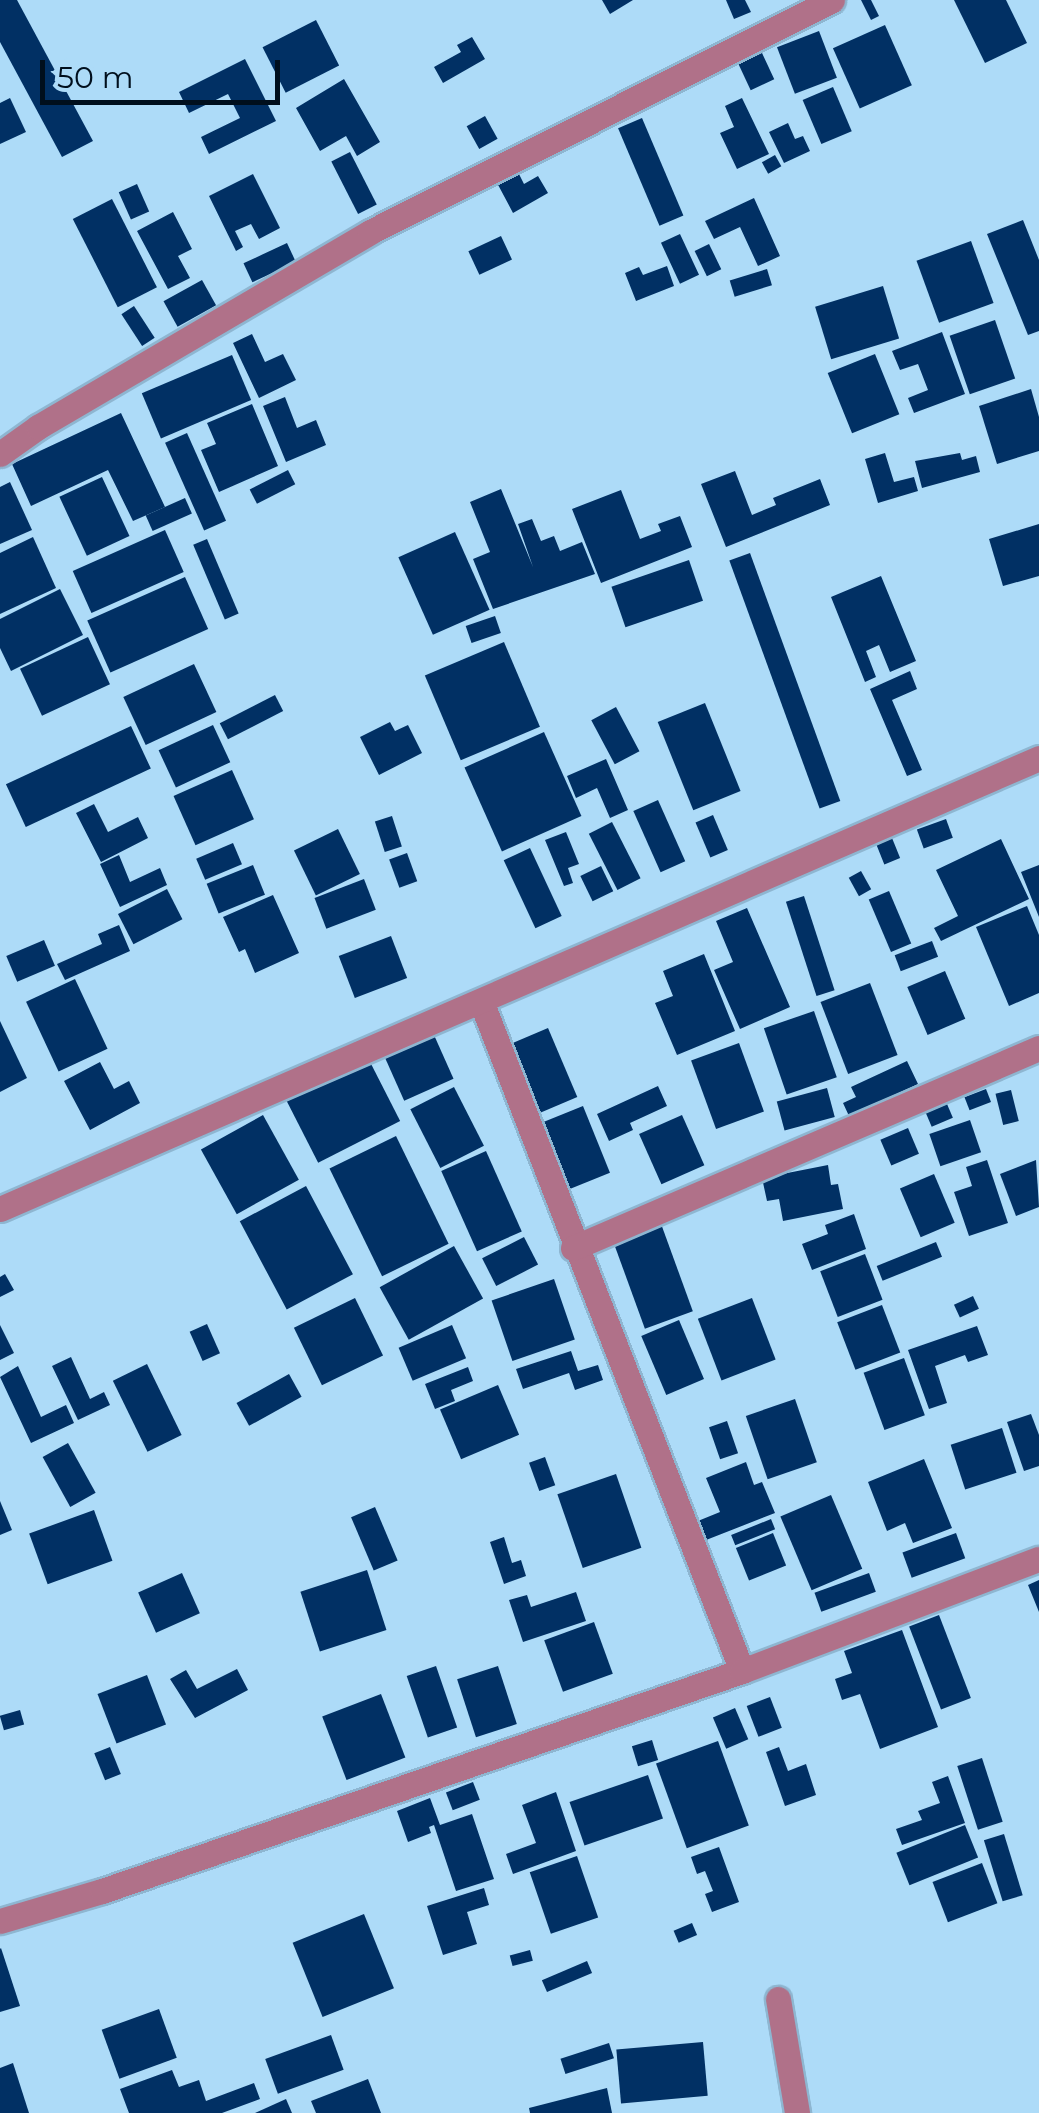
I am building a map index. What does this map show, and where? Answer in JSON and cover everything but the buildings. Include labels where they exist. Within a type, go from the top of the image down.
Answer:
[{"type":"street","points":[[0,454],[38,427],[370,232],[832,0]]},
{"type":"street","points":[[0,1210],[1039,758]]},
{"type":"street","points":[[481,1001],[742,1671]]},
{"type":"street","points":[[574,1248],[1039,1048]]},
{"type":"street","points":[[0,1921],[120,1885],[742,1671],[1039,1560]]},
{"type":"street","points":[[778,1999],[797,2113]]}]
